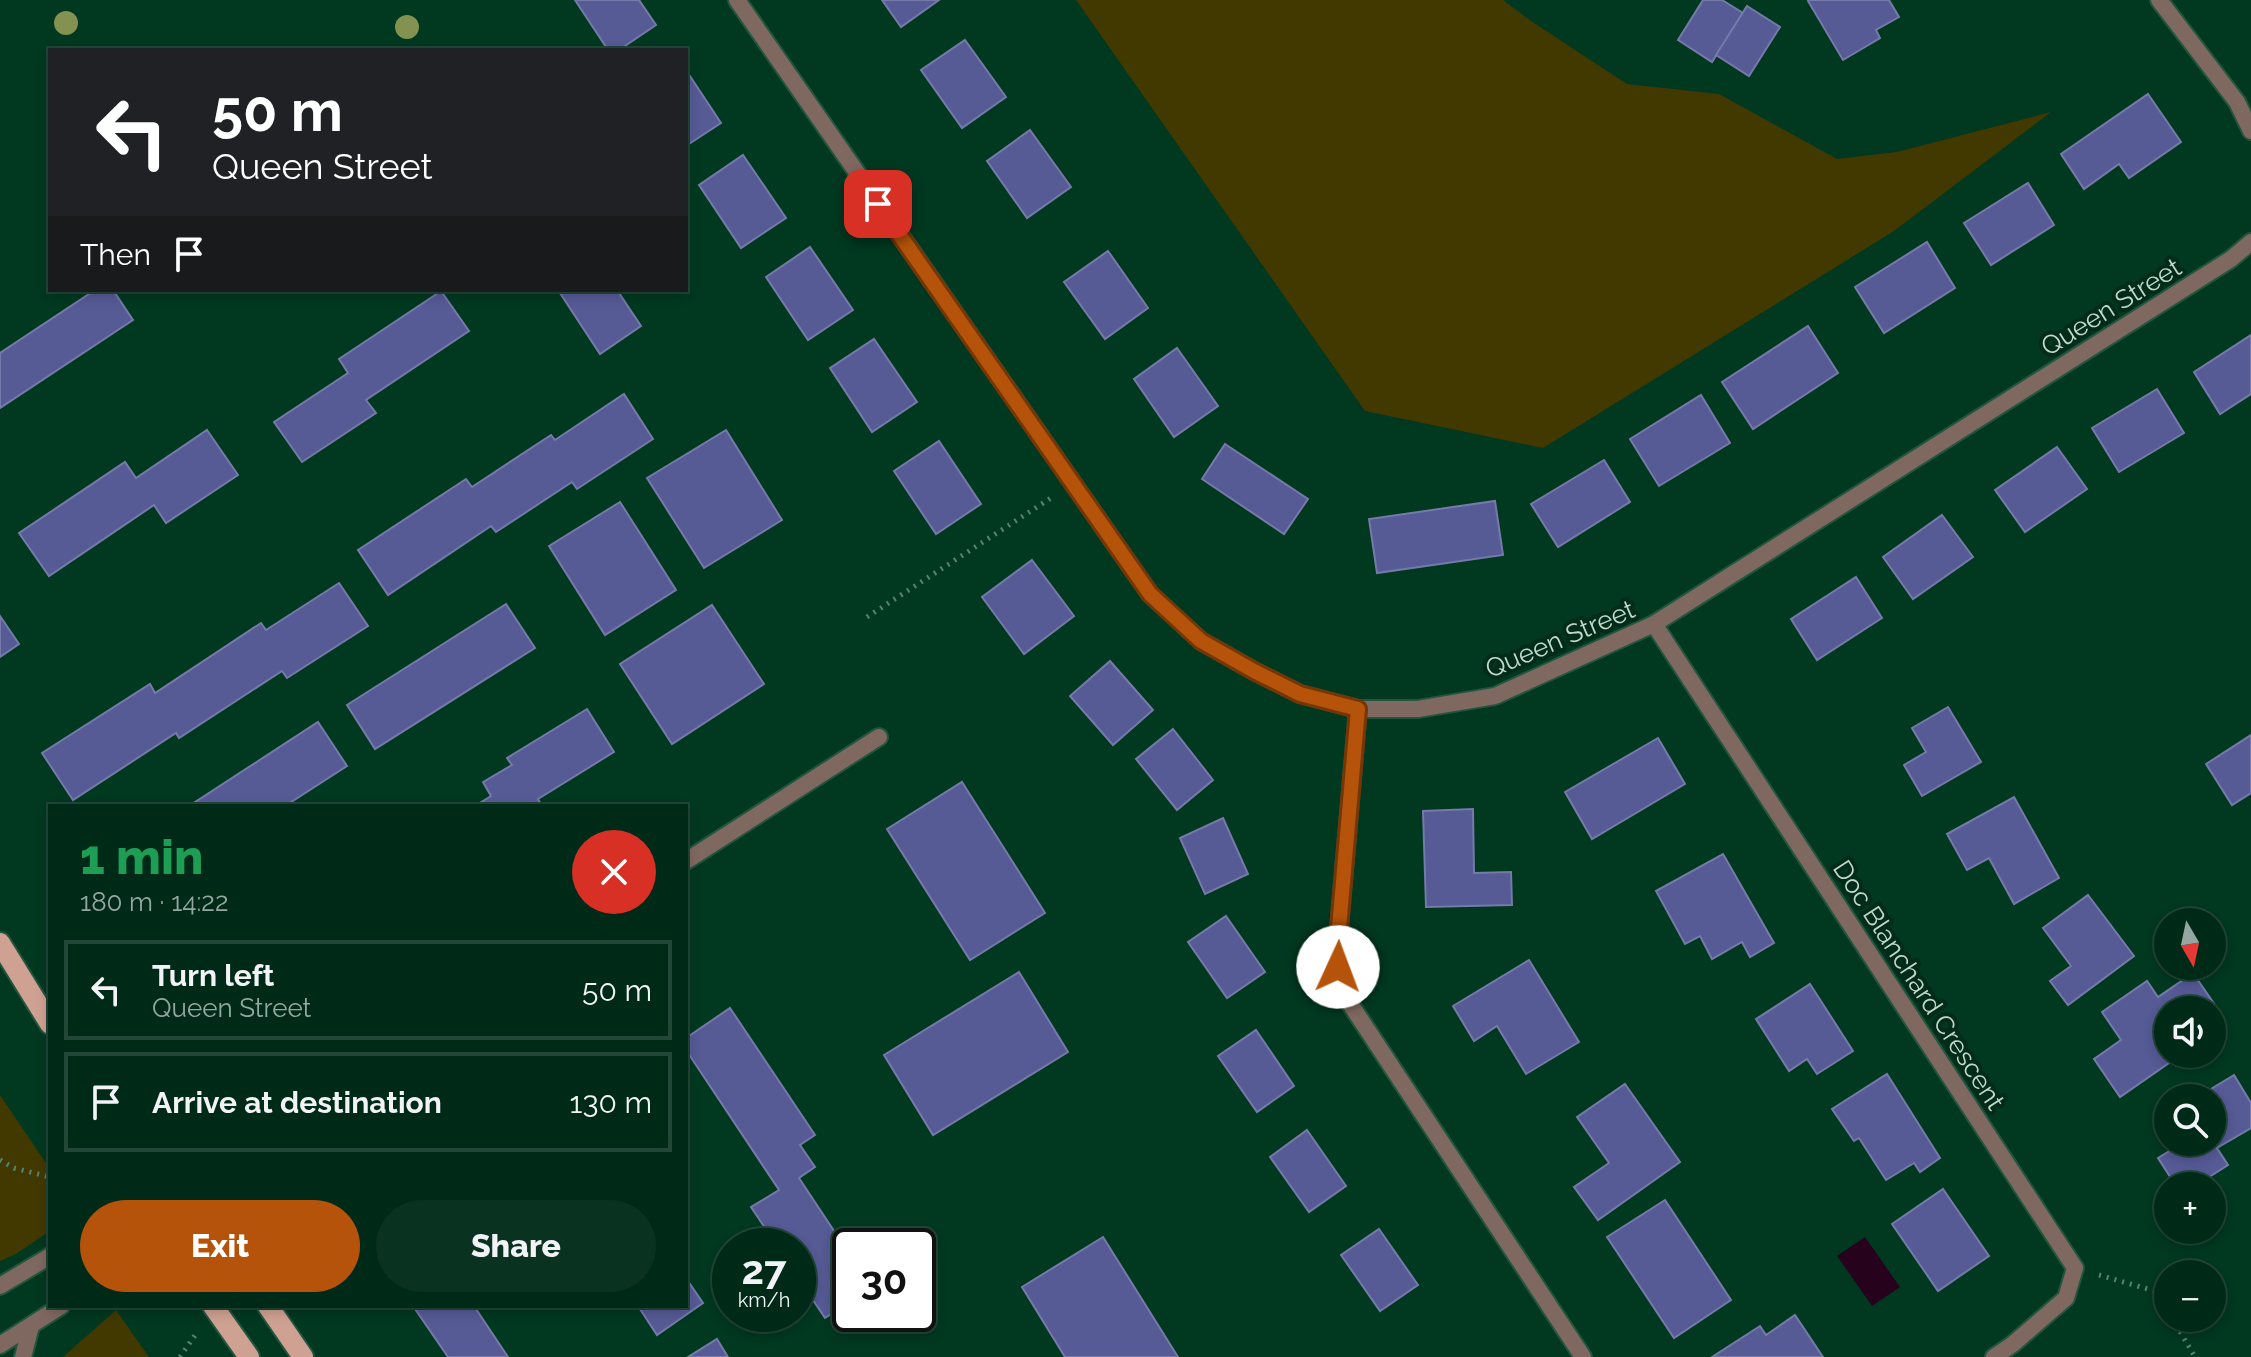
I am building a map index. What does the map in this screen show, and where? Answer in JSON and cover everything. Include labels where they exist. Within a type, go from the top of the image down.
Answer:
[{"type":"main road","points":[[0,943],[48,1021]]},
{"type":"main road","points":[[214,1308],[249,1357]]},
{"type":"main road","points":[[269,1308],[303,1357]]},
{"type":"street","name":"Queen Street","points":[[737,0],[1150,594],[1201,641],[1254,671],[1300,694],[1358,709],[1418,709],[1495,696],[1654,624],[2217,267],[2251,242]]},
{"type":"street","points":[[2159,0],[2237,102],[2251,131]]},
{"type":"street","name":"Doc Blanchard Crescent","points":[[1654,624],[2075,1268]]},
{"type":"street","points":[[1358,709],[1338,941],[1338,967],[1349,1002],[1583,1357]]},
{"type":"street","points":[[688,860],[879,737]]},
{"type":"street","points":[[0,1286],[48,1257]]},
{"type":"street","points":[[1994,1357],[2066,1298],[2075,1268]]},
{"type":"street","points":[[0,1345],[58,1308]]},
{"type":"street","points":[[23,1357],[31,1326]]},
{"type":"path","points":[[867,617],[1072,484]]},
{"type":"path","points":[[0,1160],[14,1168],[48,1176]]},
{"type":"path","points":[[2075,1268],[2154,1291]]},
{"type":"path","points":[[180,1357],[198,1331]]},
{"type":"path","points":[[2180,1332],[2195,1357]]},
{"type":"shaded area","points":[[1076,0],[1503,0],[1627,84],[1719,94],[1837,159],[1897,152],[2051,112],[1894,231],[1543,448],[1365,411]]},
{"type":"shaded area","points":[[0,1095],[48,1166],[48,1232],[0,1261]]},
{"type":"shaded area","points":[[1865,1237],[1900,1287],[1872,1306],[1837,1256]]},
{"type":"shaded area","points":[[116,1310],[149,1357],[63,1357]]},
{"type":"building","points":[[575,0],[639,0],[656,25],[622,48],[607,48]]},
{"type":"building","points":[[882,0],[939,0],[901,27]]},
{"type":"building","points":[[1703,0],[1722,0],[1743,13],[1712,62],[1678,40]]},
{"type":"building","points":[[1810,0],[1889,0],[1899,17],[1876,30],[1880,38],[1843,60]]},
{"type":"building","points":[[1747,6],[1780,27],[1749,76],[1716,55]]},
{"type":"building","points":[[965,40],[1006,97],[962,128],[921,70]]},
{"type":"building","points":[[688,73],[721,123],[688,145]]},
{"type":"building","points":[[2148,94],[2181,142],[2129,178],[2119,164],[2084,189],[2061,154]]},
{"type":"building","points":[[1030,130],[1071,187],[1027,218],[987,161]]},
{"type":"building","points":[[743,155],[786,218],[741,248],[699,185]]},
{"type":"building","points":[[2028,183],[2054,225],[1991,265],[1964,223]]},
{"type":"building","points":[[1927,242],[1955,288],[1884,333],[1855,287]]},
{"type":"building","points":[[810,247],[853,310],[808,340],[766,277]]},
{"type":"building","points":[[1108,251],[1148,308],[1105,339],[1064,282]]},
{"type":"building","points":[[92,292],[114,292],[133,320],[0,408],[0,353]]},
{"type":"building","points":[[440,292],[469,331],[366,400],[376,413],[302,462],[274,422],[348,373],[339,359]]},
{"type":"building","points":[[559,292],[618,292],[641,326],[600,354]]},
{"type":"building","points":[[1808,326],[1838,373],[1753,429],[1722,382]]},
{"type":"building","points":[[2251,335],[2251,394],[2220,414],[2194,372]]},
{"type":"building","points":[[874,339],[917,402],[872,432],[830,368]]},
{"type":"building","points":[[1177,348],[1218,406],[1174,437],[1134,379]]},
{"type":"building","points":[[2157,389],[2184,433],[2119,472],[2092,428]]},
{"type":"building","points":[[624,394],[653,439],[577,489],[572,482],[496,532],[491,526],[388,595],[358,550],[466,479],[472,487],[551,435],[555,440]]},
{"type":"building","points":[[1701,395],[1730,443],[1659,486],[1630,439]]},
{"type":"building","points":[[207,430],[238,475],[166,523],[154,505],[49,576],[19,533],[125,462],[136,478]]},
{"type":"building","points":[[726,430],[782,520],[704,568],[647,478]]},
{"type":"building","points":[[939,441],[981,504],[936,534],[894,471]]},
{"type":"building","points":[[1225,444],[1308,499],[1284,534],[1202,479]]},
{"type":"building","points":[[2057,447],[2087,489],[2025,532],[1995,490]]},
{"type":"building","points":[[1604,460],[1630,502],[1558,547],[1531,504]]},
{"type":"building","points":[[1495,501],[1503,555],[1377,573],[1369,519]]},
{"type":"building","points":[[620,502],[676,590],[605,635],[549,546]]},
{"type":"building","points":[[1942,515],[1973,557],[1913,599],[1883,557]]},
{"type":"building","points":[[1032,560],[1074,616],[1024,654],[982,597]]},
{"type":"building","points":[[1856,577],[1882,618],[1817,660],[1791,619]]},
{"type":"building","points":[[339,583],[368,626],[287,678],[282,671],[179,738],[176,733],[73,800],[42,753],[150,684],[155,693],[261,623],[266,630]]},
{"type":"building","points":[[506,604],[535,648],[375,749],[347,705]]},
{"type":"building","points":[[712,605],[764,684],[672,744],[620,664]]},
{"type":"building","points":[[0,616],[19,644],[0,657]]},
{"type":"building","points":[[1110,661],[1153,710],[1113,745],[1070,696]]},
{"type":"building","points":[[1948,707],[1981,762],[1922,796],[1904,765],[1926,752],[1912,728]]},
{"type":"building","points":[[587,709],[614,752],[538,799],[541,804],[478,804],[491,796],[483,782],[512,765],[507,758]]},
{"type":"building","points":[[318,722],[347,766],[288,804],[192,804]]},
{"type":"building","points":[[1173,729],[1213,780],[1177,810],[1136,759]]},
{"type":"building","points":[[2251,735],[2251,793],[2232,805],[2206,764]]},
{"type":"building","points":[[1658,738],[1685,784],[1592,839],[1565,792]]},
{"type":"building","points":[[962,782],[1045,913],[970,960],[887,829]]},
{"type":"building","points":[[2014,797],[2059,878],[2014,904],[1989,858],[1967,870],[1947,834]]},
{"type":"building","points":[[1473,809],[1474,873],[1511,872],[1512,905],[1426,907],[1423,811]]},
{"type":"building","points":[[1223,818],[1248,874],[1205,894],[1180,838]]},
{"type":"building","points":[[1723,854],[1774,943],[1750,957],[1742,942],[1712,959],[1700,936],[1685,944],[1656,891]]},
{"type":"building","points":[[2088,895],[2134,956],[2068,1005],[2050,981],[2071,966],[2043,928]]},
{"type":"building","points":[[1226,916],[1265,972],[1227,998],[1188,942]]},
{"type":"building","points":[[1529,960],[1579,1042],[1526,1074],[1497,1026],[1474,1041],[1453,1006]]},
{"type":"building","points":[[1019,972],[1068,1052],[933,1135],[884,1055]]},
{"type":"building","points":[[2183,980],[2198,980],[2209,996],[2159,996]]},
{"type":"building","points":[[2147,981],[2157,996],[2154,996],[2154,1068],[2162,1068],[2120,1097],[2094,1059],[2121,1040],[2102,1012]]},
{"type":"building","points":[[1810,984],[1853,1051],[1817,1074],[1807,1059],[1789,1071],[1756,1019]]},
{"type":"building","points":[[730,1008],[815,1135],[800,1145],[815,1167],[799,1178],[832,1228],[832,1314],[825,1318],[816,1305],[816,1228],[765,1228],[751,1207],[779,1190],[688,1053],[688,1037]]},
{"type":"building","points":[[1256,1030],[1294,1086],[1257,1112],[1218,1056]]},
{"type":"building","points":[[1887,1074],[1940,1158],[1920,1172],[1914,1163],[1886,1180],[1859,1138],[1854,1141],[1832,1109]]},
{"type":"building","points":[[2234,1075],[2251,1103],[2251,1128],[2226,1143],[2226,1084],[2219,1084]]},
{"type":"building","points":[[1625,1084],[1680,1162],[1598,1220],[1574,1187],[1609,1163],[1577,1117]]},
{"type":"building","points":[[1307,1130],[1346,1186],[1309,1212],[1270,1157]]},
{"type":"building","points":[[2222,1156],[2228,1165],[2217,1172],[2167,1172],[2158,1158]]},
{"type":"building","points":[[1943,1189],[1989,1256],[1938,1291],[1892,1224]]},
{"type":"building","points":[[1665,1200],[1731,1300],[1674,1338],[1607,1237]]},
{"type":"building","points":[[1379,1229],[1418,1285],[1380,1311],[1341,1255]]},
{"type":"building","points":[[1103,1237],[1178,1357],[1065,1357],[1022,1287]]},
{"type":"building","points":[[688,1281],[703,1303],[657,1335],[639,1308],[688,1308]]},
{"type":"building","points":[[414,1308],[475,1308],[508,1357],[448,1357]]},
{"type":"building","points":[[1795,1315],[1823,1357],[1712,1357],[1760,1326],[1766,1335]]},
{"type":"building","points":[[717,1339],[728,1357],[688,1357]]},
{"type":"route","points":[[878,204],[1150,594],[1201,641],[1254,671],[1300,694],[1358,709],[1338,967]]}]
